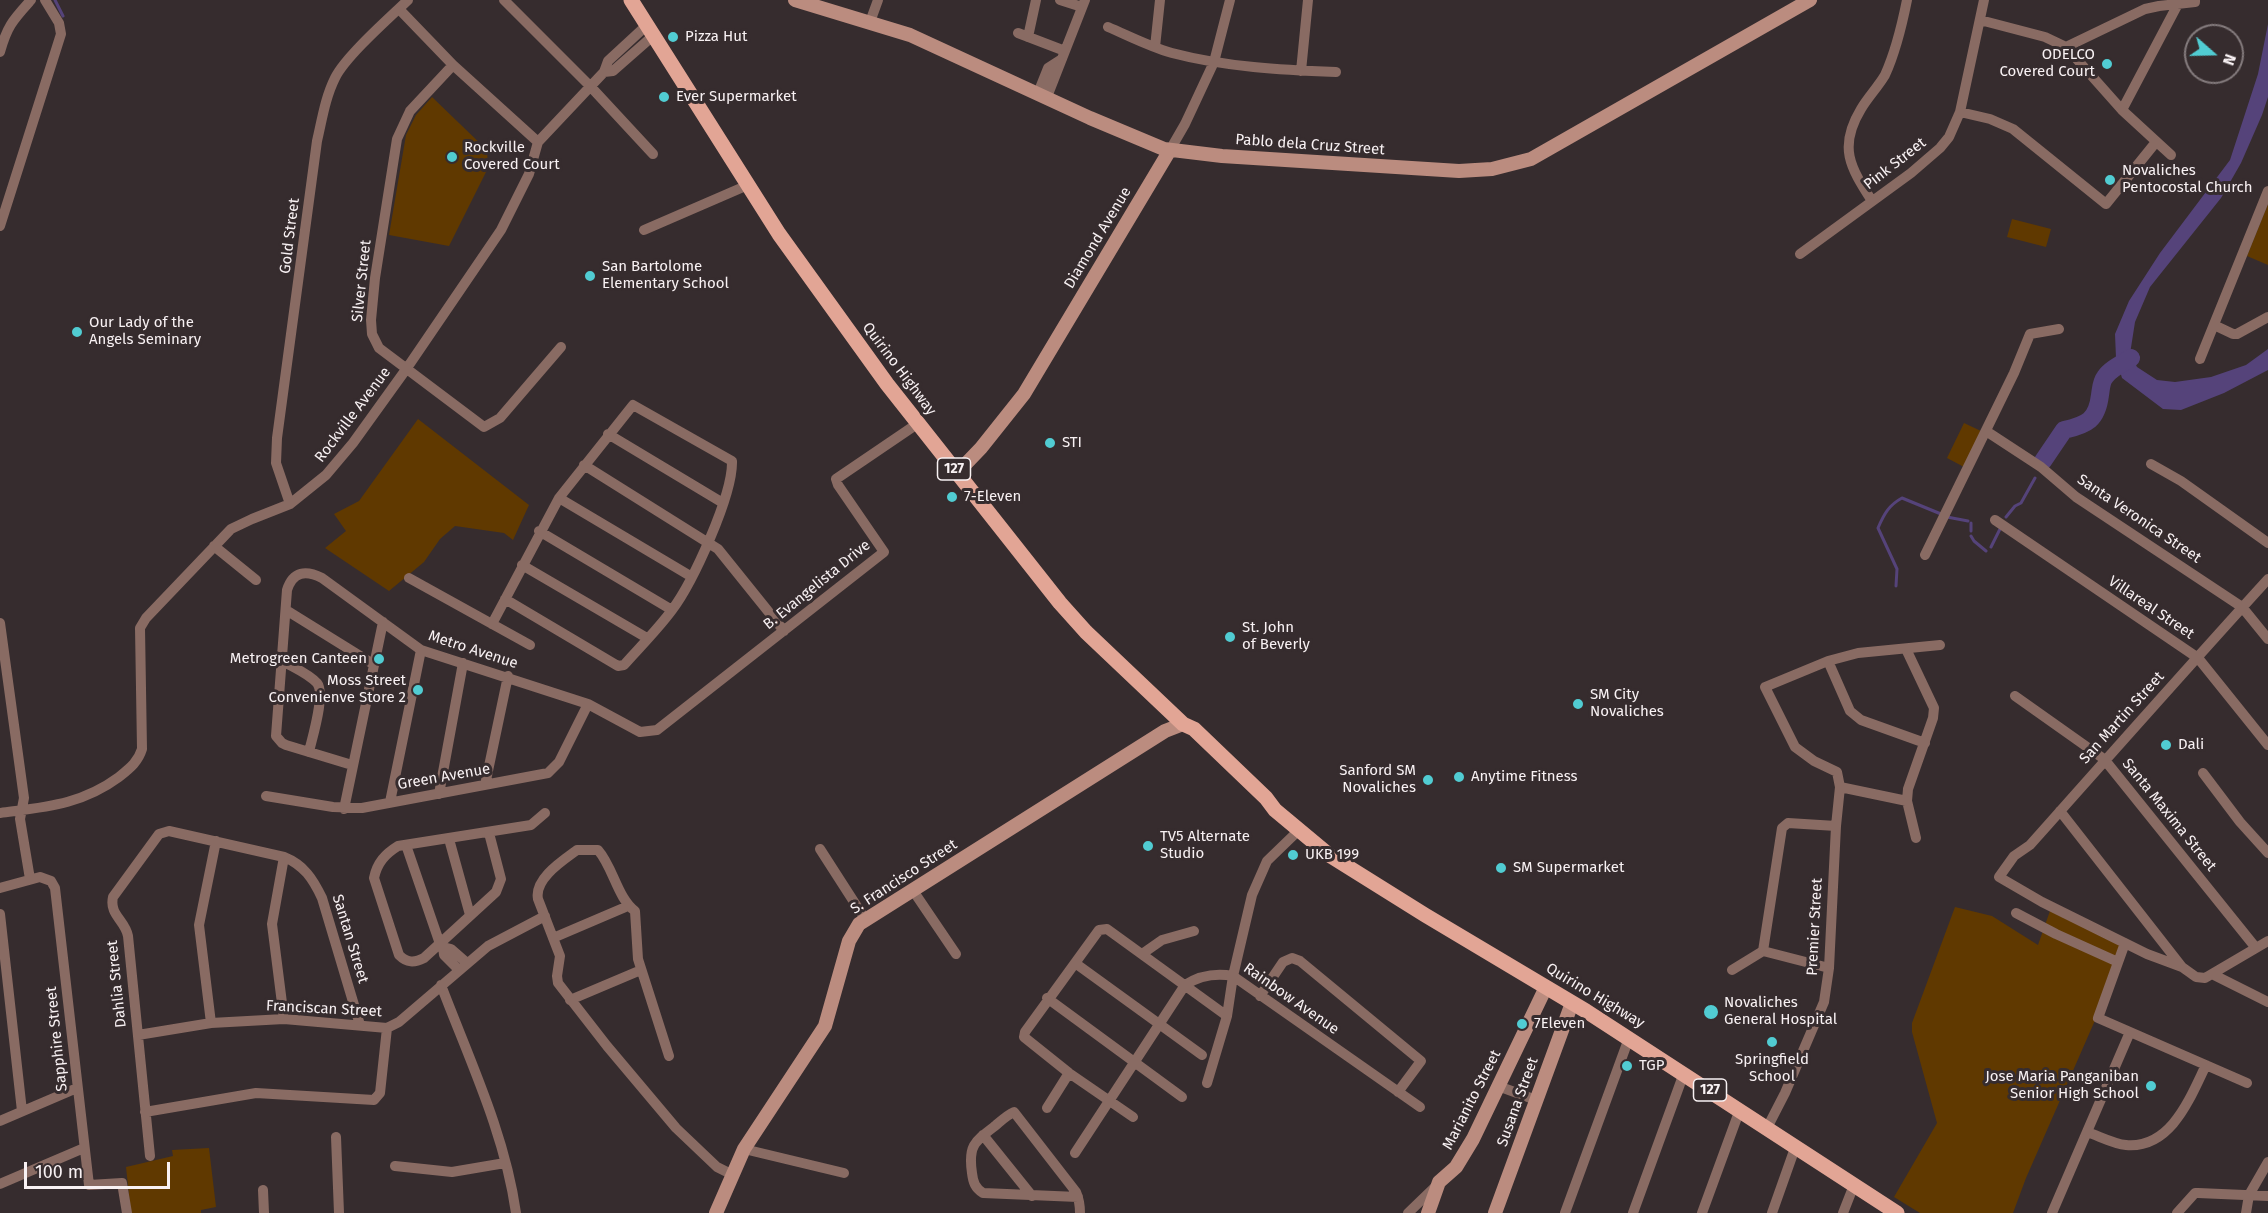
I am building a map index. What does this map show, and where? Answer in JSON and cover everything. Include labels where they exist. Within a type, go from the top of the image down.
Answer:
[{"type":"main road","name":"Quirino Highway","points":[[631,0],[748,185],[830,308],[917,424],[1060,603],[1086,632],[1183,724],[1188,734],[1234,779],[1261,803],[1275,810],[1329,855],[1364,878],[1629,1038],[1739,1112],[1897,1213]]},
{"type":"street","points":[[0,52],[11,22],[31,0]]},
{"type":"street","points":[[0,225],[60,34],[59,22],[45,0]]},
{"type":"street","name":"Gold Street","points":[[290,504],[276,463],[277,438],[317,141],[335,77],[349,59],[408,0]]},
{"type":"street","points":[[504,0],[591,86],[653,154]]},
{"type":"street","name":"Pablo dela Cruz Street","points":[[795,0],[870,22],[939,47],[1125,133],[1170,150],[1234,157],[1445,171],[1514,165],[1531,159],[1810,0]]},
{"type":"street","points":[[870,22],[878,0]]},
{"type":"street","points":[[1036,0],[1023,35],[1064,55]]},
{"type":"street","points":[[1043,95],[1048,68],[1064,55],[1084,4],[1060,0]]},
{"type":"street","points":[[1155,47],[1160,0]]},
{"type":"street","name":"Diamond Avenue","points":[[957,473],[1000,426],[1024,394],[1170,150],[1214,62],[1230,0]]},
{"type":"street","points":[[1301,71],[1308,0]]},
{"type":"street","points":[[1872,201],[1855,175],[1849,160],[1848,142],[1861,109],[1884,77],[1892,57],[1907,0]]},
{"type":"street","name":"Pink Street","points":[[1800,254],[1911,173],[1949,137],[1960,112],[1984,0]]},
{"type":"street","points":[[2066,47],[2145,9],[2195,2],[2195,0]]},
{"type":"street","points":[[2122,110],[2178,4]]},
{"type":"street","points":[[399,9],[453,65],[538,142]]},
{"type":"street","points":[[1980,20],[2045,37],[2066,47],[2122,110],[2170,155]]},
{"type":"street","points":[[1108,27],[1155,47],[1214,62],[1301,71],[1336,72]]},
{"type":"street","name":"Rockville Avenue","points":[[0,813],[63,804],[86,797],[134,765],[142,749],[140,628],[146,618],[231,529],[290,504],[326,475],[353,443],[407,368],[501,230],[529,174],[538,142],[604,72],[608,61],[651,30]]},
{"type":"street","name":"Silver Street","points":[[453,65],[410,111],[397,139],[378,257],[371,320],[372,334],[379,348],[484,427],[500,418],[561,347]]},
{"type":"street","points":[[1960,112],[1990,119],[2013,129],[2106,204],[2156,142]]},
{"type":"street","points":[[644,230],[748,185]]},
{"type":"street","points":[[2200,359],[2268,191]]},
{"type":"street","points":[[2214,325],[2233,334],[2268,317]]},
{"type":"street","points":[[1926,555],[2014,373],[2030,334],[2059,329]]},
{"type":"street","points":[[492,624],[539,531],[559,498],[633,405],[732,462],[723,502],[692,577],[672,610],[622,667],[505,599]]},
{"type":"street","name":"B. Evangelista Drive","points":[[619,721],[640,732],[657,730],[884,552],[836,479],[917,424]]},
{"type":"street","name":"Santa Veronica Street","points":[[1986,431],[2041,466],[2076,497],[2242,607],[2268,639]]},
{"type":"street","points":[[608,434],[723,502]]},
{"type":"street","points":[[2151,464],[2181,481],[2268,543]]},
{"type":"street","points":[[584,465],[718,549],[784,631]]},
{"type":"street","points":[[559,498],[692,577]]},
{"type":"street","name":"Villareal Street","points":[[1995,520],[2198,658],[2268,745]]},
{"type":"street","points":[[539,531],[672,610]]},
{"type":"street","points":[[214,546],[256,580]]},
{"type":"street","points":[[522,565],[647,638]]},
{"type":"street","name":"Metro Avenue","points":[[286,610],[289,583],[298,574],[306,572],[322,578],[420,650],[508,676],[588,704],[619,721]]},
{"type":"street","points":[[409,578],[530,645]]},
{"type":"street","name":"San Martin Street","points":[[2125,943],[1999,878],[2014,856],[2030,845],[2104,759],[2268,579]]},
{"type":"street","points":[[352,765],[282,743],[276,736],[286,610],[373,664]]},
{"type":"street","points":[[344,808],[383,621]]},
{"type":"street","points":[[0,623],[24,798],[21,819],[30,879],[0,888]]},
{"type":"street","points":[[1907,801],[1840,787],[1837,772],[1814,761],[1795,747],[1764,687],[1828,661],[1868,651],[1940,645]]},
{"type":"street","points":[[1906,649],[1934,708],[1933,718],[1908,789],[1907,801],[1916,838]]},
{"type":"street","points":[[390,802],[420,650]]},
{"type":"street","points":[[281,660],[314,681],[320,688],[321,698],[309,752]]},
{"type":"street","points":[[1828,661],[1850,711],[1861,720],[1924,743]]},
{"type":"street","points":[[439,794],[463,663]]},
{"type":"street","points":[[486,785],[508,676]]},
{"type":"street","name":"Santa Maxima Street","points":[[2015,696],[2104,759],[2256,948]]},
{"type":"street","name":"Green Avenue","points":[[266,796],[344,808],[362,808],[552,771],[559,762],[588,704]]},
{"type":"street","name":"S. Francisco Street","points":[[716,1213],[731,1174],[744,1149],[825,1026],[849,941],[853,932],[865,919],[1165,731],[1183,724]]},
{"type":"street","points":[[2203,772],[2240,822],[2268,853]]},
{"type":"street","name":"Premier Street","points":[[1767,1128],[1785,1093],[1824,1002],[1829,968],[1840,787]]},
{"type":"street","points":[[2060,811],[2182,967],[2196,977],[2205,978],[2268,941]]},
{"type":"street","points":[[489,833],[500,884],[496,892],[441,946],[417,962],[409,962],[399,955],[374,878],[375,870],[382,859],[398,846],[531,825],[545,813]]},
{"type":"street","points":[[1763,951],[1782,828],[1788,823],[1836,826]]},
{"type":"street","name":"Santan Street","points":[[164,832],[169,831],[216,841],[295,861],[314,880],[322,898],[360,1025]]},
{"type":"street","points":[[1207,1083],[1227,1016],[1233,976],[1252,895],[1268,861],[1298,831]]},
{"type":"street","name":"Dahlia Street","points":[[150,1156],[126,928],[114,914],[111,905],[113,897],[159,834],[164,832]]},
{"type":"street","points":[[449,839],[471,915]]},
{"type":"street","points":[[211,1023],[199,924],[216,841]]},
{"type":"street","points":[[406,845],[441,946]]},
{"type":"street","points":[[820,849],[865,919]]},
{"type":"street","points":[[669,1056],[641,970],[637,949],[636,914],[628,906],[607,860],[598,850],[577,850],[544,878],[537,890],[537,897],[560,956],[557,980],[570,1000],[676,1128],[717,1167],[731,1174]]},
{"type":"street","points":[[284,857],[272,924],[284,1019]]},
{"type":"street","name":"Sapphire Street","points":[[30,879],[46,878],[55,888],[89,1185],[122,1183],[127,1213]]},
{"type":"street","points":[[912,889],[956,954]]},
{"type":"street","points":[[554,938],[628,906]]},
{"type":"street","points":[[2016,913],[2118,962]]},
{"type":"street","points":[[0,914],[22,1111]]},
{"type":"street","name":"Franciscan Street","points":[[138,1035],[211,1023],[284,1019],[387,1028],[399,1022],[463,966],[503,937],[545,916]]},
{"type":"street","points":[[1133,1118],[1069,1073],[1024,1037],[1047,998],[1099,930],[1107,929],[1227,1016]]},
{"type":"street","points":[[1142,954],[1162,940],[1194,931]]},
{"type":"street","points":[[2182,967],[2166,963],[2125,943],[2098,1018],[2247,1083]]},
{"type":"street","points":[[441,946],[451,949],[463,966]]},
{"type":"street","points":[[1732,970],[1763,951],[1829,968]]},
{"type":"street","points":[[1260,996],[1283,962],[1293,958],[1300,961],[1421,1061],[1398,1092]]},
{"type":"street","points":[[1075,963],[1202,1055]]},
{"type":"street","points":[[570,1000],[641,970]]},
{"type":"street","points":[[2212,974],[2268,1002]]},
{"type":"street","name":"Rainbow Avenue","points":[[1185,985],[1194,979],[1215,975],[1233,976],[1420,1107]]},
{"type":"street","points":[[441,985],[491,1117],[505,1163],[516,1213]]},
{"type":"street","points":[[1075,1153],[1185,985]]},
{"type":"street","name":"Marianito Street","points":[[1408,1213],[1456,1167],[1466,1154],[1546,987]]},
{"type":"street","points":[[1047,998],[1182,1097]]},
{"type":"street","name":"Susana Street","points":[[1495,1213],[1572,1003]]},
{"type":"street","points":[[145,1113],[256,1093],[375,1100],[380,1093],[387,1028]]},
{"type":"street","points":[[2052,1213],[2130,1032]]},
{"type":"street","points":[[1565,1213],[1629,1038]]},
{"type":"street","points":[[2087,1132],[2125,1145],[2141,1144],[2159,1137],[2184,1110],[2206,1065]]},
{"type":"street","points":[[1047,1108],[1069,1073]]},
{"type":"street","points":[[1633,1213],[1684,1073]]},
{"type":"street","points":[[1498,1086],[1536,1100]]},
{"type":"street","points":[[0,1121],[77,1088]]},
{"type":"street","points":[[1078,1197],[990,1195],[978,1191],[973,1179],[970,1153],[973,1145],[1014,1112],[1078,1197],[1080,1213]]},
{"type":"street","points":[[1702,1213],[1739,1112]]},
{"type":"street","points":[[983,1135],[1032,1196]]},
{"type":"street","points":[[336,1137],[339,1213]]},
{"type":"street","points":[[0,1184],[84,1148]]},
{"type":"street","points":[[1772,1213],[1795,1148]]},
{"type":"street","points":[[744,1149],[844,1173]]},
{"type":"street","points":[[2246,1213],[2249,1195],[2268,1162]]},
{"type":"street","points":[[395,1166],[452,1172],[505,1163]]},
{"type":"street","points":[[1428,1213],[1439,1182]]},
{"type":"street","points":[[1843,1213],[1854,1185]]},
{"type":"street","points":[[263,1190],[264,1213]]},
{"type":"street","points":[[2177,1213],[2195,1193],[2268,1196]]},
{"type":"shaded area","points":[[2268,24],[2268,97],[2262,115],[2241,163],[2221,198],[2150,287],[2135,322],[2130,354],[2137,367],[2157,380],[2175,382],[2211,377],[2246,365],[2268,349],[2268,370],[2224,393],[2181,410],[2163,409],[2122,378],[2116,358],[2115,334],[2129,301],[2160,253],[2230,160],[2258,74]]},
{"type":"shaded area","points":[[432,97],[487,150],[488,168],[449,246],[389,235],[406,135],[416,115]]},
{"type":"shaded area","points":[[2268,204],[2268,265],[2247,256]]},
{"type":"shaded area","points":[[2012,219],[2051,229],[2046,247],[2007,237]]},
{"type":"shaded area","points":[[418,419],[529,505],[513,540],[504,533],[455,526],[440,539],[424,562],[389,591],[325,548],[346,531],[334,514],[359,501]]},
{"type":"shaded area","points":[[1964,423],[1981,431],[1964,467],[1947,458]]},
{"type":"shaded area","points":[[1955,907],[1992,916],[2038,945],[2051,908],[2128,945],[2026,1178],[2013,1213],[1920,1213],[1894,1197],[1937,1123],[1912,1032],[1912,1023]]},
{"type":"shaded area","points":[[209,1148],[216,1207],[201,1210],[201,1213],[131,1213],[126,1167],[173,1156],[172,1150]]},
{"type":"waterway","points":[[55,0],[63,16]]},
{"type":"waterway","points":[[2043,461],[2064,430],[2090,420],[2099,403],[2101,386],[2107,374],[2131,358]]},
{"type":"waterway","points":[[2006,517],[2015,506],[2021,503],[2035,478]]},
{"type":"waterway","points":[[1896,586],[1897,569],[1878,528],[1885,514],[1902,498],[1941,514]]},
{"type":"waterway","points":[[1947,517],[1968,521]]},
{"type":"waterway","points":[[1971,523],[1971,531]]},
{"type":"waterway","points":[[1991,547],[2000,529]]},
{"type":"waterway","points":[[1971,536],[1986,551]]},
{"type":"place","name":"Pizza Hut","points":[[673,37]]},
{"type":"place","name":"ODELCO Covered Court","points":[[2107,64]]},
{"type":"place","name":"Ever Supermarket","points":[[664,97]]},
{"type":"place","name":"Rockville Covered Court","points":[[452,157]]},
{"type":"place","name":"Novaliches Pentocostal Church","points":[[2110,180]]},
{"type":"place","name":"San Bartolome Elementary School","points":[[590,276]]},
{"type":"place","name":"Our Lady of the Angels Seminary","points":[[77,332]]},
{"type":"place","name":"STI","points":[[1050,443]]},
{"type":"place","name":"7-Eleven","points":[[952,497]]},
{"type":"place","name":"St. John of Beverly","points":[[1230,637]]},
{"type":"place","name":"Metrogreen Canteen","points":[[379,659]]},
{"type":"place","name":"Moss Street Convenienve Store 2","points":[[418,690]]},
{"type":"place","name":"SM City Novaliches","points":[[1578,704]]},
{"type":"place","name":"Dali","points":[[2166,745]]},
{"type":"place","name":"Anytime Fitness","points":[[1459,777]]},
{"type":"place","name":"Sanford SM Novaliches","points":[[1428,780]]},
{"type":"place","name":"TV5 Alternate Studio","points":[[1148,846]]},
{"type":"place","name":"UKB 199","points":[[1293,855]]},
{"type":"place","name":"SM Supermarket","points":[[1501,868]]},
{"type":"place","name":"Novaliches General Hospital","points":[[1711,1012]]},
{"type":"place","name":"7Eleven","points":[[1522,1024]]},
{"type":"place","name":"Springfield School","points":[[1772,1042]]},
{"type":"place","name":"TGP","points":[[1627,1066]]},
{"type":"place","name":"Jose Maria Panganiban Senior High School","points":[[2151,1086]]}]
